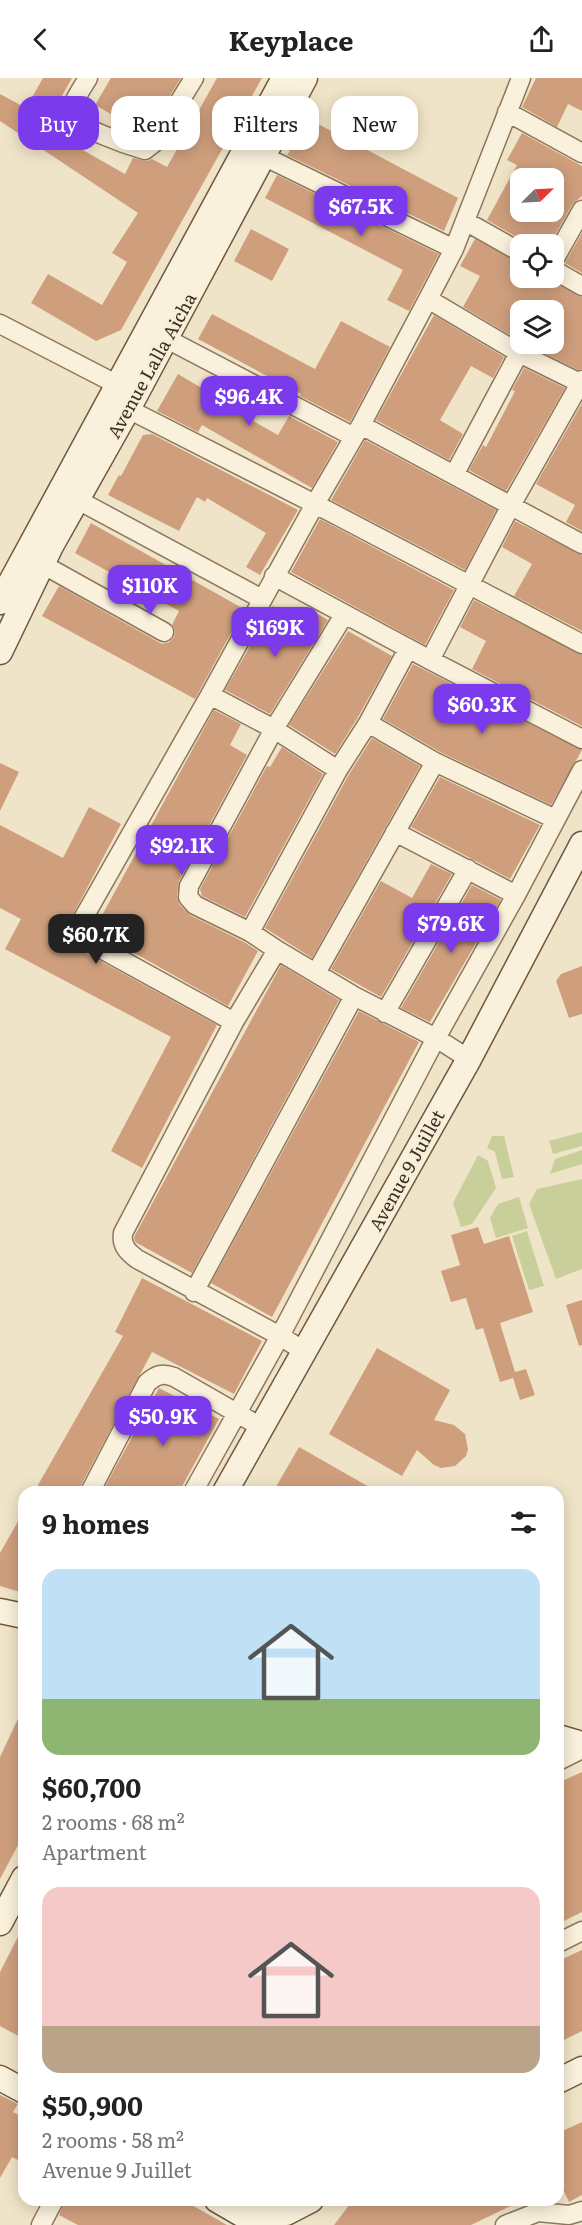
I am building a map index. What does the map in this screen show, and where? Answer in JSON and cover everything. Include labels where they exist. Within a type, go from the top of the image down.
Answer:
[{"type":"main road","name":"Avenue Lalla Aicha","points":[[0,652],[76,499],[129,410],[290,80]]},
{"type":"main road","name":"Avenue Lalla Aicha","points":[[0,603],[118,385],[255,152]]},
{"type":"main road","name":"Avenue 9 Juillet","points":[[228,1486],[470,1059],[582,844]]},
{"type":"main road","points":[[0,1611],[18,1615]]},
{"type":"main road","points":[[564,1739],[582,1744]]},
{"type":"main road","points":[[3,1908],[18,1887]]},
{"type":"main road","points":[[564,2078],[582,2069]]},
{"type":"main road","points":[[0,2078],[18,2088]]},
{"type":"main road","points":[[223,2206],[238,2220],[289,2219],[304,2206]]},
{"type":"street","points":[[88,78],[73,106],[71,112],[73,117],[84,127],[145,150],[154,143],[194,78]]},
{"type":"street","points":[[234,1022],[96,946],[85,938],[80,931],[80,924],[210,695],[274,576],[358,431],[428,299],[454,249],[521,78]]},
{"type":"street","points":[[507,112],[582,153]]},
{"type":"street","points":[[255,152],[454,249]]},
{"type":"street","points":[[564,242],[582,210]]},
{"type":"street","points":[[465,221],[510,246]]},
{"type":"street","points":[[564,276],[582,286]]},
{"type":"street","points":[[428,299],[510,348]]},
{"type":"street","points":[[0,324],[118,385]]},
{"type":"street","points":[[165,338],[454,475],[582,544]]},
{"type":"street","points":[[454,475],[518,354]]},
{"type":"street","points":[[429,660],[510,507],[581,382],[521,354]]},
{"type":"street","points":[[129,410],[315,504],[582,644]]},
{"type":"street","points":[[76,499],[262,599]]},
{"type":"street","points":[[42,564],[164,632]]},
{"type":"street","points":[[274,576],[408,649],[582,739]]},
{"type":"street","points":[[344,615],[274,729],[188,891],[188,897],[195,905],[250,932],[354,996],[436,1038],[470,1059]]},
{"type":"street","points":[[250,932],[408,649]]},
{"type":"street","points":[[210,695],[274,729],[338,771]]},
{"type":"street","points":[[368,723],[435,762],[555,819]]},
{"type":"street","points":[[316,973],[435,762]]},
{"type":"street","points":[[196,1486],[280,1336],[436,1038],[516,895],[582,770]]},
{"type":"street","points":[[395,832],[516,895]]},
{"type":"street","points":[[385,1012],[468,868]]},
{"type":"street","points":[[277,950],[234,1022],[123,1233],[122,1240],[126,1250],[137,1260],[304,1351]]},
{"type":"street","points":[[194,1292],[354,996]]},
{"type":"street","points":[[93,1486],[147,1383],[159,1374],[174,1377],[261,1427]]},
{"type":"street","points":[[564,1758],[582,1749]]},
{"type":"street","points":[[564,1940],[582,1931]]},
{"type":"street","points":[[41,2225],[51,2206]]},
{"type":"street","points":[[505,2225],[538,2212],[569,2215],[582,2211]]},
{"type":"green space","points":[[582,1132],[582,1146],[553,1154],[549,1141]]},
{"type":"green space","points":[[492,1136],[504,1136],[514,1177],[502,1179],[495,1152],[487,1148]]},
{"type":"green space","points":[[582,1150],[582,1164],[550,1174],[555,1159]]},
{"type":"green space","points":[[478,1155],[488,1161],[496,1188],[472,1224],[461,1227],[453,1203]]},
{"type":"green space","points":[[582,1179],[582,1269],[556,1279],[529,1204],[537,1189]]},
{"type":"green space","points":[[519,1197],[528,1228],[496,1238],[490,1218],[498,1204]]},
{"type":"green space","points":[[527,1231],[544,1286],[529,1290],[512,1236]]},
{"type":"building","points":[[43,78],[72,78],[62,96],[33,96]]},
{"type":"building","points":[[111,78],[181,78],[170,96],[111,96],[111,114],[99,107],[99,98]]},
{"type":"building","points":[[217,78],[262,78],[252,96],[212,96],[212,150],[222,150],[121,330],[96,341],[31,303],[48,274],[102,305],[127,262],[112,253],[138,213],[44,150],[83,150],[125,174],[133,158],[147,161],[152,159],[167,167],[177,150],[200,150],[200,108]]},
{"type":"building","points":[[536,78],[582,78],[582,111],[568,104],[557,127],[522,107]]},
{"type":"building","points":[[0,94],[18,104],[18,133],[0,121]]},
{"type":"building","points":[[319,124],[331,131],[331,150],[367,150],[458,198],[444,231],[287,155],[290,151],[288,150],[319,150]]},
{"type":"building","points":[[522,133],[582,166],[582,196],[572,205],[564,219],[564,168],[515,168],[517,165],[507,160]]},
{"type":"building","points":[[277,175],[439,254],[409,311],[387,300],[403,270],[265,198]]},
{"type":"building","points":[[510,178],[510,222],[562,222],[556,234],[511,234],[487,220]]},
{"type":"building","points":[[251,229],[289,249],[272,281],[234,261]]},
{"type":"building","points":[[582,233],[582,273],[565,263]]},
{"type":"building","points":[[475,239],[510,258],[510,288],[564,288],[582,297],[582,369],[578,370],[545,354],[564,354],[564,300],[510,300],[510,335],[463,307],[480,276],[460,266]]},
{"type":"building","points":[[212,314],[315,369],[341,321],[390,347],[350,422],[198,339]]},
{"type":"building","points":[[434,315],[504,357],[493,378],[471,366],[440,420],[463,434],[449,460],[376,420]]},
{"type":"building","points":[[524,368],[565,388],[506,491],[469,470],[483,445],[486,447],[515,391],[512,390]]},
{"type":"building","points":[[178,374],[205,390],[213,376],[264,402],[253,421],[278,435],[289,416],[338,442],[312,488],[202,425],[198,432],[157,411]]},
{"type":"building","points":[[582,403],[582,531],[566,522],[575,505],[536,484]]},
{"type":"building","points":[[152,434],[298,510],[260,575],[246,567],[266,533],[207,498],[205,502],[197,497],[179,531],[108,495],[143,435]]},
{"type":"building","points":[[365,440],[496,510],[465,570],[331,500]]},
{"type":"building","points":[[320,519],[454,590],[425,645],[291,572]]},
{"type":"building","points":[[515,521],[582,555],[582,631],[514,596],[532,564],[502,547]]},
{"type":"building","points":[[91,523],[244,609],[195,699],[42,616],[59,586],[162,644],[174,637],[175,631],[172,625],[179,611],[75,553]]},
{"type":"building","points":[[474,600],[582,655],[582,726],[472,669],[486,641],[460,627]]},
{"type":"building","points":[[273,606],[301,621],[308,608],[328,620],[270,714],[225,690]]},
{"type":"building","points":[[348,631],[392,656],[335,754],[289,725]]},
{"type":"building","points":[[413,664],[582,750],[551,805],[440,752],[383,719]]},
{"type":"building","points":[[214,710],[241,724],[230,745],[247,755],[179,881],[177,896],[179,904],[190,915],[258,951],[228,1006],[94,930]]},
{"type":"building","points":[[372,738],[420,766],[312,958],[265,928],[348,776]]},
{"type":"building","points":[[282,747],[323,774],[245,917],[202,896],[200,889],[267,766],[270,767]]},
{"type":"building","points":[[0,763],[19,772],[0,811]]},
{"type":"building","points":[[440,777],[540,825],[510,879],[411,827]]},
{"type":"building","points":[[89,807],[121,824],[60,939],[217,1025],[142,1168],[111,1151],[171,1037],[5,949],[21,919],[0,908],[0,825],[63,858]]},
{"type":"building","points":[[431,864],[452,874],[381,997],[331,969],[381,881],[412,898]]},
{"type":"building","points":[[472,885],[501,900],[430,1022],[401,1008]]},
{"type":"building","points":[[281,965],[339,1000],[192,1273],[135,1242],[134,1237]]},
{"type":"building","points":[[582,966],[582,1014],[569,1018],[556,981],[561,974]]},
{"type":"building","points":[[359,1011],[419,1042],[272,1317],[211,1283]]},
{"type":"building","points":[[478,1227],[484,1244],[509,1236],[533,1312],[500,1323],[515,1372],[526,1369],[535,1395],[520,1400],[513,1378],[500,1382],[483,1328],[476,1330],[466,1298],[451,1302],[441,1271],[460,1265],[451,1235]]},
{"type":"building","points":[[142,1278],[262,1341],[234,1394],[152,1352],[81,1486],[37,1486],[123,1336],[115,1332]]},
{"type":"building","points":[[582,1300],[582,1345],[579,1346],[566,1305]]},
{"type":"building","points":[[377,1348],[450,1390],[434,1420],[454,1425],[465,1434],[468,1449],[466,1456],[455,1466],[441,1468],[417,1450],[402,1476],[329,1434]]},
{"type":"building","points":[[159,1388],[219,1419],[182,1486],[105,1486]]},
{"type":"building","points":[[299,1447],[367,1486],[276,1486]]},
{"type":"building","points":[[18,1522],[18,1591],[0,1586],[0,1553]]},
{"type":"building","points":[[18,1719],[18,1845],[0,1879],[0,1757]]},
{"type":"building","points":[[582,1772],[582,1912],[564,1921],[564,1780]]},
{"type":"building","points":[[18,1937],[18,2036],[0,2026],[0,1972]]},
{"type":"building","points":[[582,1950],[582,2031],[564,2040],[564,1958]]},
{"type":"building","points":[[0,2095],[18,2104],[13,2112],[18,2115],[18,2160],[12,2157],[0,2178]]},
{"type":"building","points":[[582,2122],[582,2195],[569,2202],[564,2192],[564,2130]]},
{"type":"building","points":[[63,2206],[194,2206],[227,2225],[78,2225],[59,2215]]},
{"type":"building","points":[[348,2206],[511,2206],[471,2225],[334,2225]]}]
